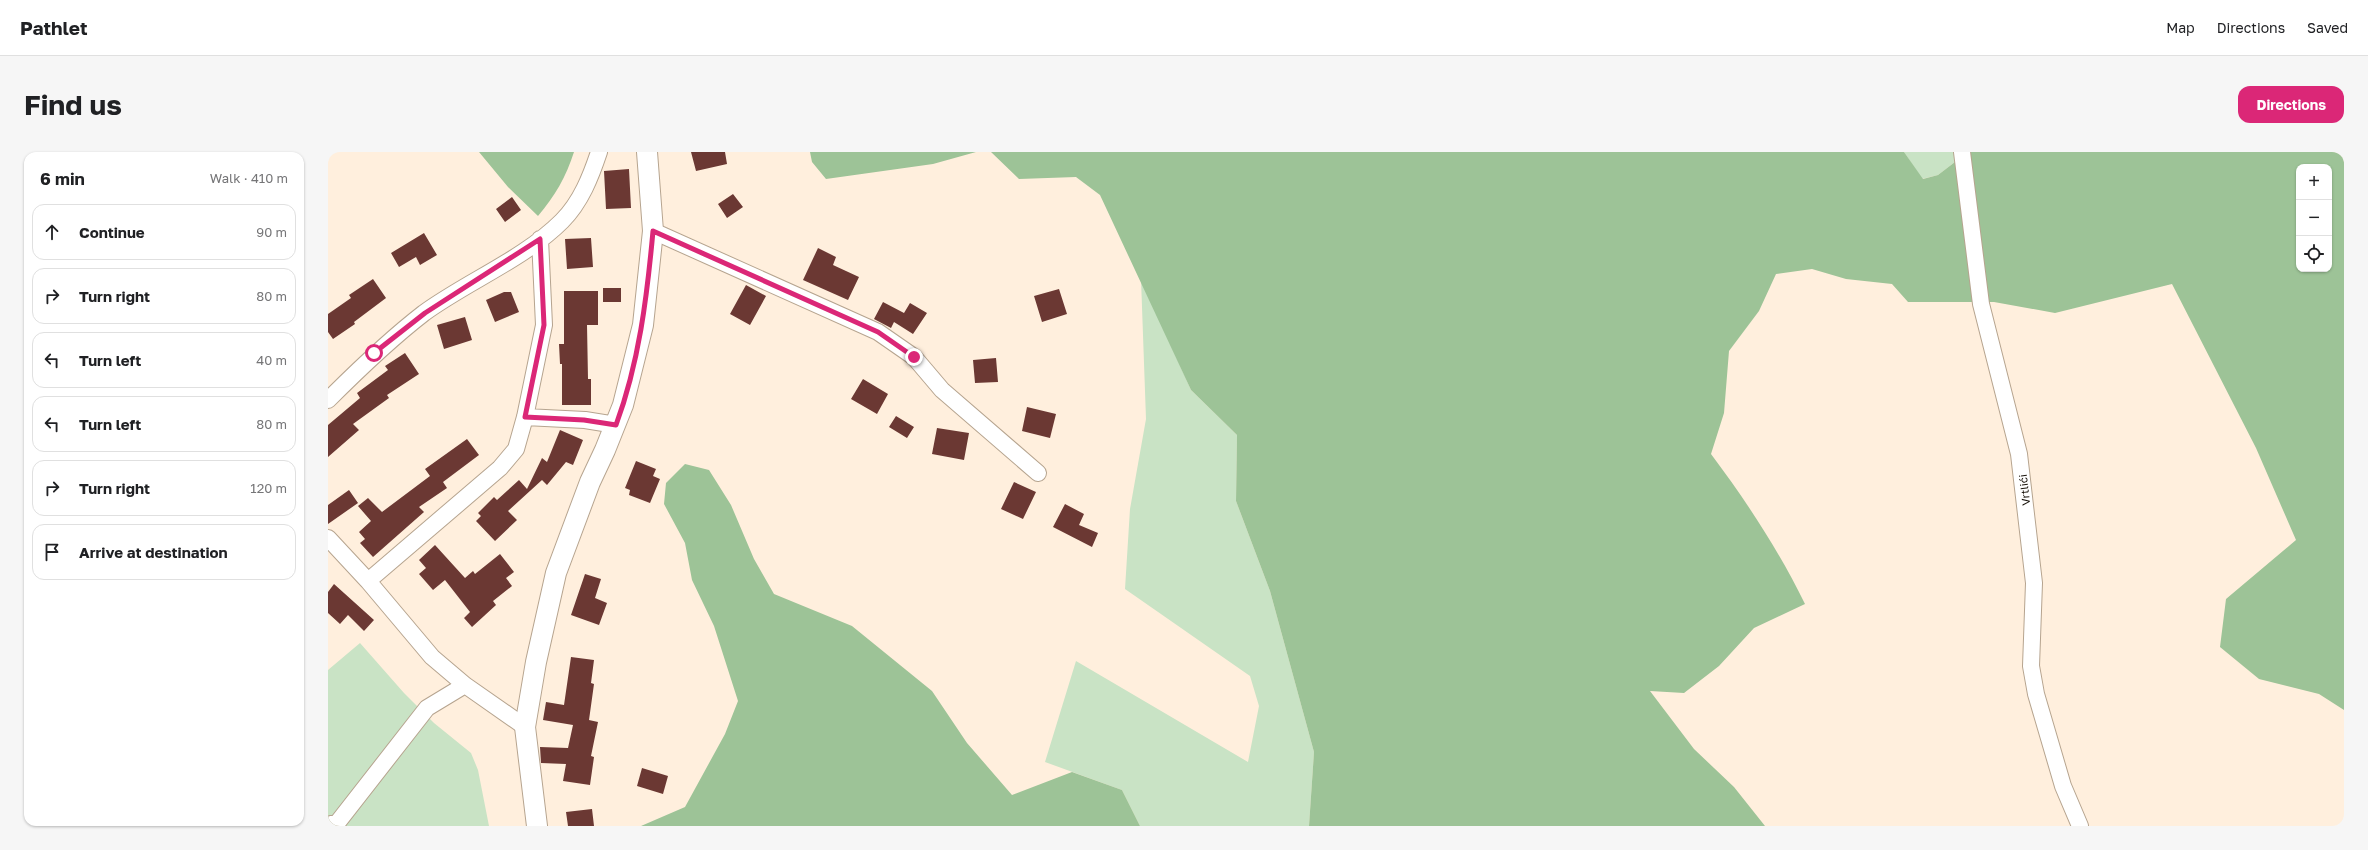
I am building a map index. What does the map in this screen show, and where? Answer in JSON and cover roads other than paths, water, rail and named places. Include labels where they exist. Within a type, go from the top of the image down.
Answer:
[{"type":"street","points":[[328,400],[374,353],[425,313],[540,239],[563,220],[577,201],[590,178],[599,152]]},
{"type":"street","points":[[538,826],[525,727],[536,662],[556,573],[590,482],[616,425],[623,405],[643,325],[653,231],[647,152]]},
{"type":"street","name":"Vrtlići","points":[[1962,152],[1981,304],[2020,454],[2034,583],[2031,666],[2036,694],[2063,786],[2080,826]]},
{"type":"street","points":[[653,231],[878,332],[914,357],[942,390],[1038,473]]},
{"type":"street","points":[[368,581],[509,459],[516,449],[525,417],[544,325],[540,239]]},
{"type":"street","points":[[525,417],[584,420],[616,425]]},
{"type":"street","points":[[328,538],[368,581],[432,657],[465,685],[525,727]]},
{"type":"street","points":[[328,825],[338,822],[426,708],[465,685]]}]
